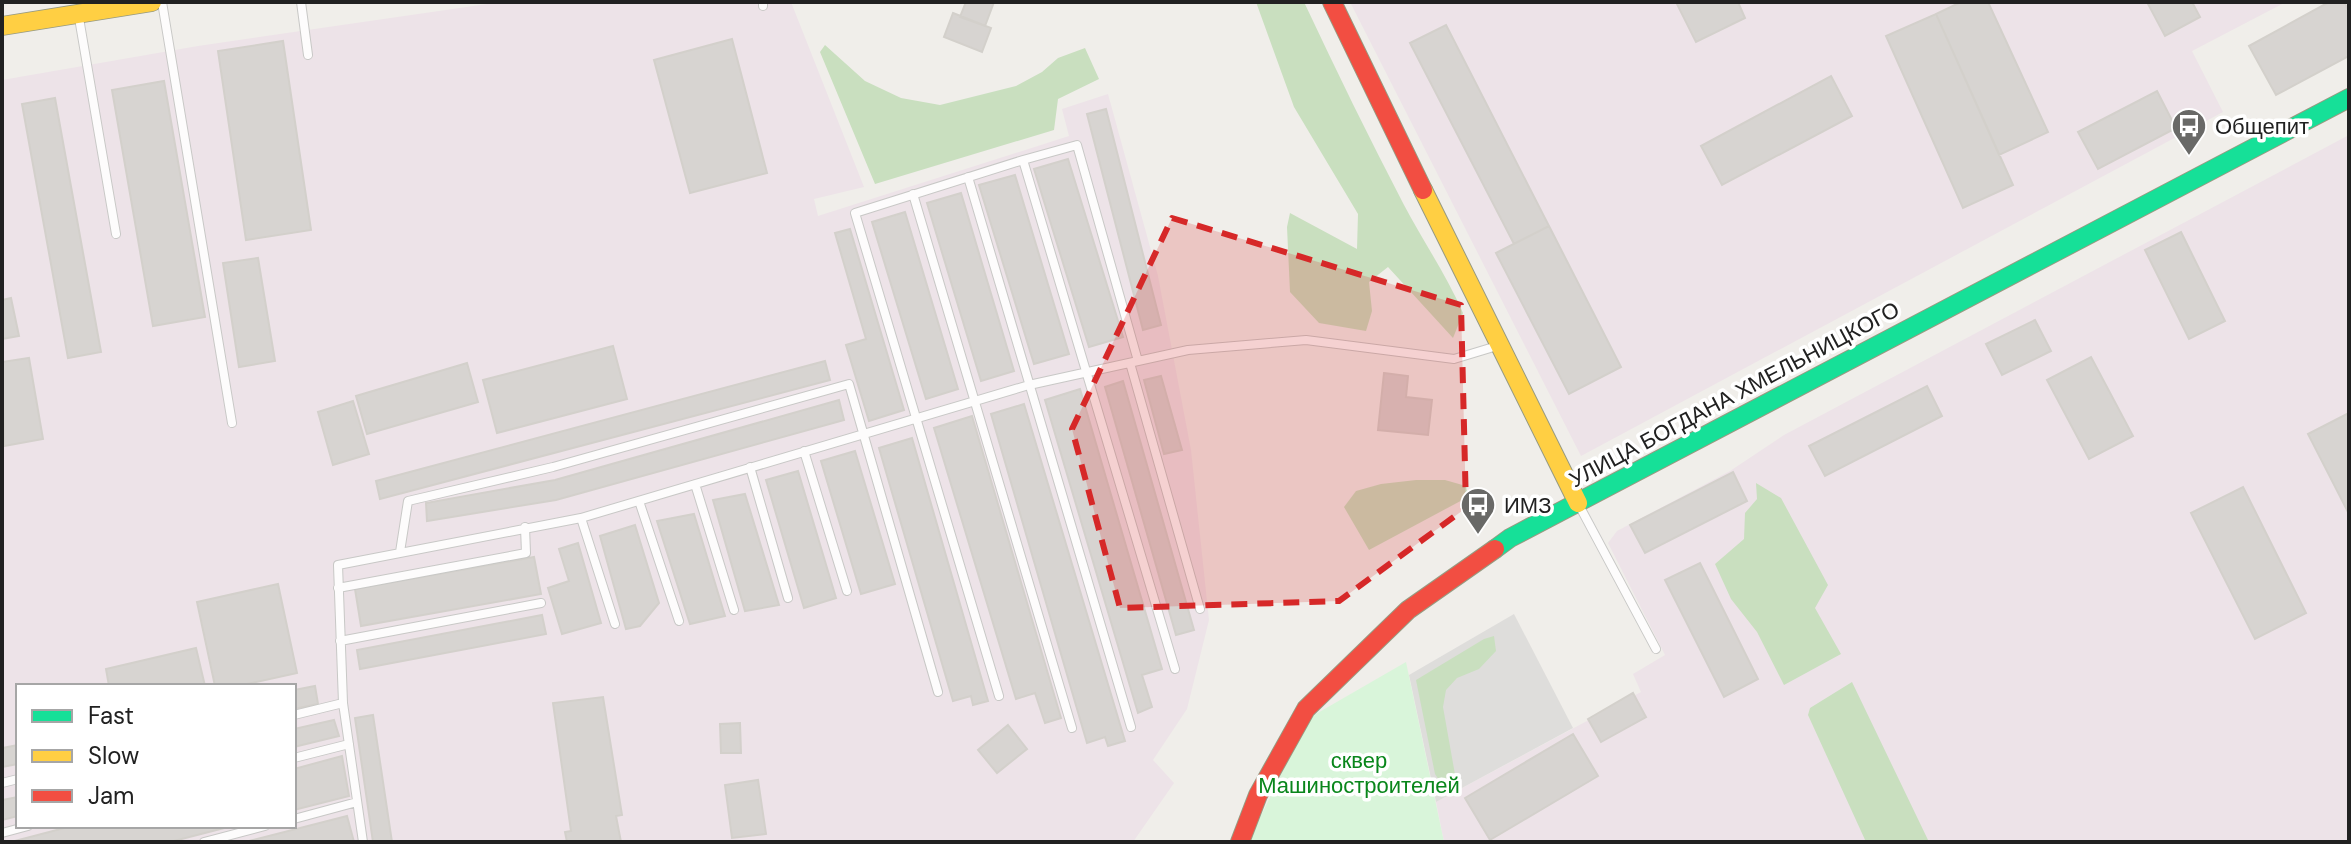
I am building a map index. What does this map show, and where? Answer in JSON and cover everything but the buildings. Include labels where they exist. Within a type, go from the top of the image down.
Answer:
[{"type":"main road","points":[[2,26],[152,2]]},
{"type":"main road","points":[[1332,2],[1498,346],[1578,503]]},
{"type":"main road","name":"УЛИЦА БОГДАНА ХМЕЛЬНИЦКОГО","points":[[1240,842],[1258,795],[1306,709],[1408,610],[1510,538],[2349,98]]},
{"type":"lane","points":[[162,2],[232,423]]},
{"type":"lane","points":[[301,2],[308,55]]},
{"type":"lane","points":[[78,14],[116,234]]},
{"type":"lane","points":[[999,696],[855,213],[1077,145],[1200,609]]},
{"type":"lane","points":[[1023,160],[1175,669]]},
{"type":"lane","points":[[968,177],[1131,727]]},
{"type":"lane","points":[[913,194],[1072,728]]},
{"type":"lane","points":[[363,842],[343,703],[338,565],[581,518],[1029,385],[1188,350],[1306,340],[1454,359],[1498,346]]},
{"type":"lane","points":[[400,552],[408,501],[553,467],[849,384],[938,692]]},
{"type":"lane","points":[[804,451],[847,591]]},
{"type":"lane","points":[[750,467],[788,598]]},
{"type":"lane","points":[[695,484],[734,610]]},
{"type":"lane","points":[[639,501],[679,621]]},
{"type":"lane","points":[[1578,503],[1656,649]]},
{"type":"lane","points":[[581,518],[615,624]]},
{"type":"lane","points":[[338,588],[526,553],[525,527]]},
{"type":"lane","points":[[340,641],[541,603]]},
{"type":"lane","points":[[296,715],[343,703]]},
{"type":"lane","points":[[296,757],[349,744]]},
{"type":"lane","points":[[296,818],[357,802]]},
{"type":"lane","points":[[204,842],[257,828]]},
{"type":"highlighted area","points":[[1172,218],[1461,305],[1466,508],[1339,601],[1120,608],[1072,429]]},
{"type":"shaded area","points":[[501,2],[791,2],[864,187],[814,199],[818,216],[1069,136],[1062,109],[1108,94],[1158,276],[1191,450],[1209,620],[1187,709],[1153,760],[1174,783],[1133,842],[2,842],[2,80],[198,46]]},
{"type":"shaded area","points":[[1350,2],[2286,2],[2192,51],[2223,112],[1581,456]]},
{"type":"shaded area","points":[[2349,135],[2349,842],[1444,842],[1436,802],[1641,692],[1633,674],[1665,655],[1608,543],[1617,531],[1730,471],[1784,435]]},
{"type":"shaded area","points":[[1514,614],[1573,728],[1436,802],[1409,675]]},
{"type":"green space","points":[[1256,2],[1304,2],[1391,180],[1463,313],[1453,338],[1388,267],[1369,282],[1372,311],[1366,331],[1319,323],[1290,292],[1287,227],[1290,213],[1357,249],[1358,214],[1294,107]]},
{"type":"green space","points":[[825,45],[865,81],[901,98],[940,105],[1016,86],[1042,72],[1058,58],[1085,48],[1099,79],[1058,99],[1054,130],[875,184],[820,52]]},
{"type":"green space","points":[[1416,480],[1445,480],[1466,486],[1468,497],[1369,550],[1344,507],[1356,491]]},
{"type":"green space","points":[[1756,483],[1781,498],[1828,585],[1815,608],[1841,654],[1784,685],[1757,632],[1731,599],[1715,564],[1744,539],[1745,513],[1757,499]]},
{"type":"green space","points":[[1494,636],[1496,651],[1479,669],[1457,678],[1446,690],[1443,707],[1456,780],[1443,786],[1435,774],[1416,680]]},
{"type":"green space","name":"сквер Машиностроителей","points":[[1406,662],[1444,842],[1248,842],[1309,718]]},
{"type":"green space","points":[[1852,682],[1929,842],[1866,842],[1808,715],[1810,708]]},
{"type":"traffic: fast","points":[[1495,549],[1510,538],[2349,98]]},
{"type":"traffic: slow","points":[[2,26],[152,2]]},
{"type":"traffic: slow","points":[[1423,190],[1578,503]]},
{"type":"traffic: jam","points":[[1332,2],[1423,190]]},
{"type":"traffic: jam","points":[[1240,842],[1258,795],[1306,709],[1408,610],[1495,549]]},
{"type":"place","name":"Общепит","points":[[2189,157]]},
{"type":"place","name":"ИМЗ","points":[[1478,536]]}]
